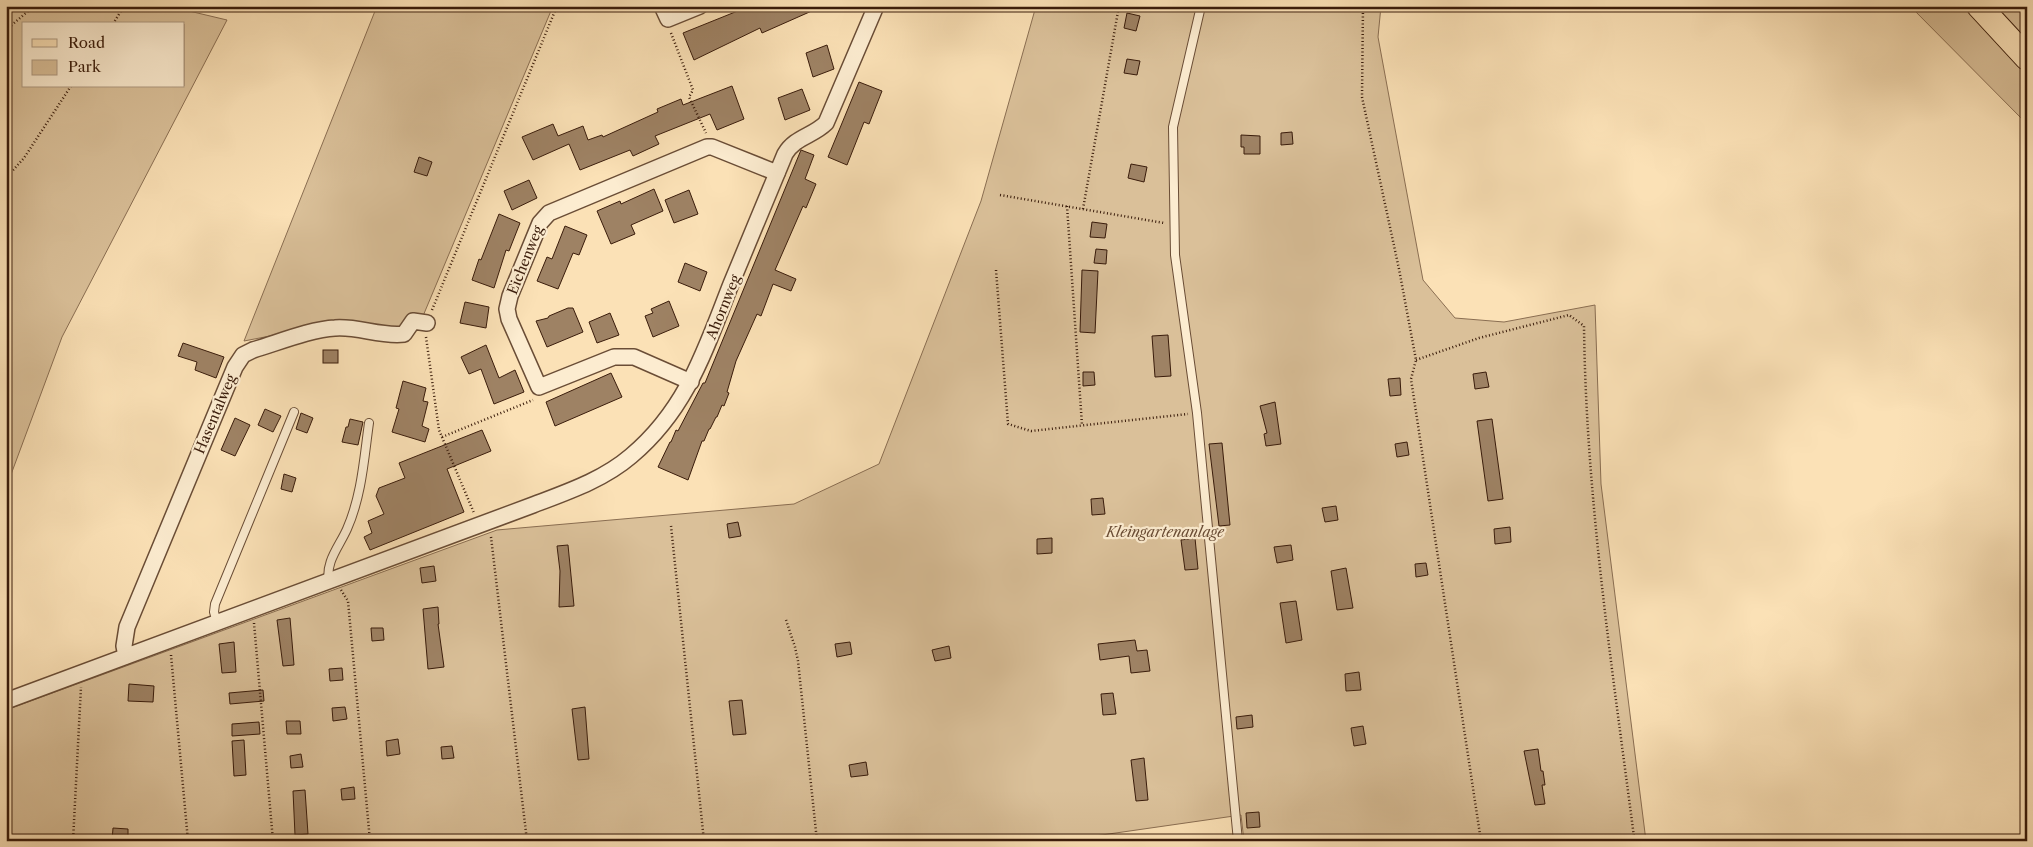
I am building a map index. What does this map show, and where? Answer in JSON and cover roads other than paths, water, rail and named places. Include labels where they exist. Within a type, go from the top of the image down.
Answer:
[{"type":"main road","points":[[1979,6],[2027,58]]},
{"type":"street","points":[[665,13],[700,6]]},
{"type":"street","name":"Ahornweg","points":[[333,581],[578,487],[615,468],[641,447],[666,422],[680,403],[691,382],[785,154],[793,143],[820,130],[826,123],[876,6]]},
{"type":"street","name":"Eichenweg","points":[[691,382],[634,357],[614,356],[539,387],[509,319],[507,309],[510,296],[544,217],[549,213],[698,150],[712,147],[777,173]]},
{"type":"street","name":"Hasentalweg","points":[[126,656],[124,646],[127,626],[235,367],[243,356],[261,348],[334,328],[351,328],[393,335],[404,334],[413,321],[427,323]]},
{"type":"street","points":[[6,701],[333,581]]},
{"type":"lane","points":[[1201,6],[1173,127],[1175,255],[1197,413],[1238,841]]},
{"type":"lane","points":[[217,623],[214,612],[216,604],[294,412]]},
{"type":"lane","points":[[333,581],[327,573],[330,562],[348,528],[360,489],[369,423]]},
{"type":"park label","name":"Kleingartenanlage","points":[[1165,532]]}]
